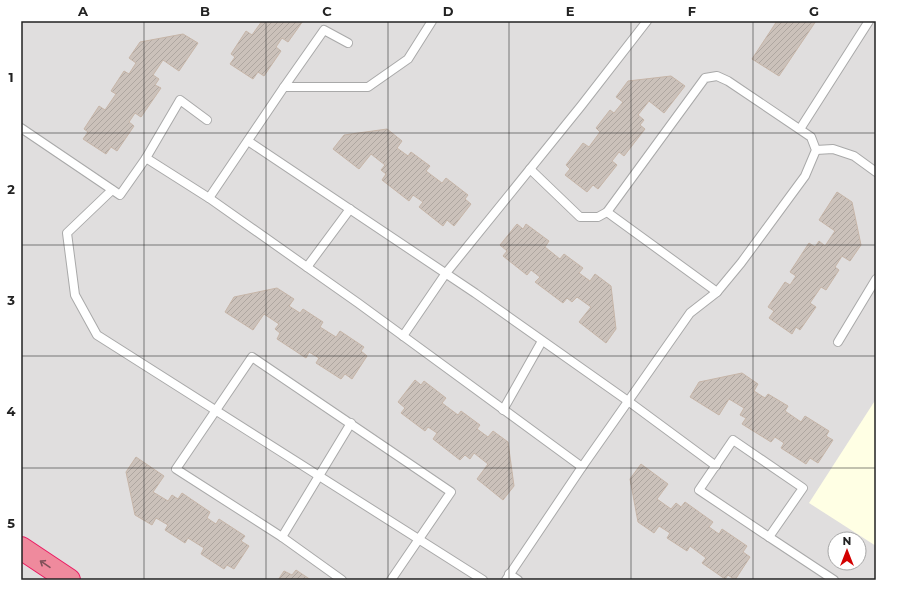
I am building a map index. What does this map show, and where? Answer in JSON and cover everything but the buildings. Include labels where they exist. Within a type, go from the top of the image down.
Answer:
[{"type":"highway","points":[[21,548],[69,580]]},
{"type":"lane","points":[[284,87],[368,87],[408,58],[432,21]]},
{"type":"lane","points":[[403,336],[446,274],[647,21]]},
{"type":"lane","points":[[800,129],[870,21]]},
{"type":"lane","points":[[209,198],[324,30],[348,44]]},
{"type":"lane","points":[[518,580],[507,577],[582,467],[690,313],[717,292],[741,263],[805,176],[816,150],[811,137],[728,81],[718,76],[705,78],[607,212],[598,217],[580,217],[530,169]]},
{"type":"lane","points":[[21,128],[120,195],[146,158],[180,100],[207,120]]},
{"type":"lane","points":[[248,141],[446,274],[628,401],[716,466]]},
{"type":"lane","points":[[816,150],[833,149],[854,156],[876,172]]},
{"type":"lane","points":[[146,158],[209,198],[307,267],[582,467]]},
{"type":"lane","points":[[112,190],[67,233],[75,295],[97,335],[483,580]]},
{"type":"lane","points":[[307,267],[350,209]]},
{"type":"lane","points":[[607,212],[717,292]]},
{"type":"lane","points":[[838,342],[876,279]]},
{"type":"lane","points":[[503,410],[542,341]]},
{"type":"lane","points":[[342,580],[282,537],[176,469],[252,357],[451,492],[391,580]]},
{"type":"lane","points":[[282,537],[351,423]]},
{"type":"lane","points":[[769,537],[803,488],[733,440],[699,490],[769,537],[834,580]]},
{"type":"shaded area","points":[[21,21],[876,21],[876,580],[21,580]]},
{"type":"shaded area","points":[[876,399],[876,546],[867,540],[867,531],[853,531],[809,503]]}]
